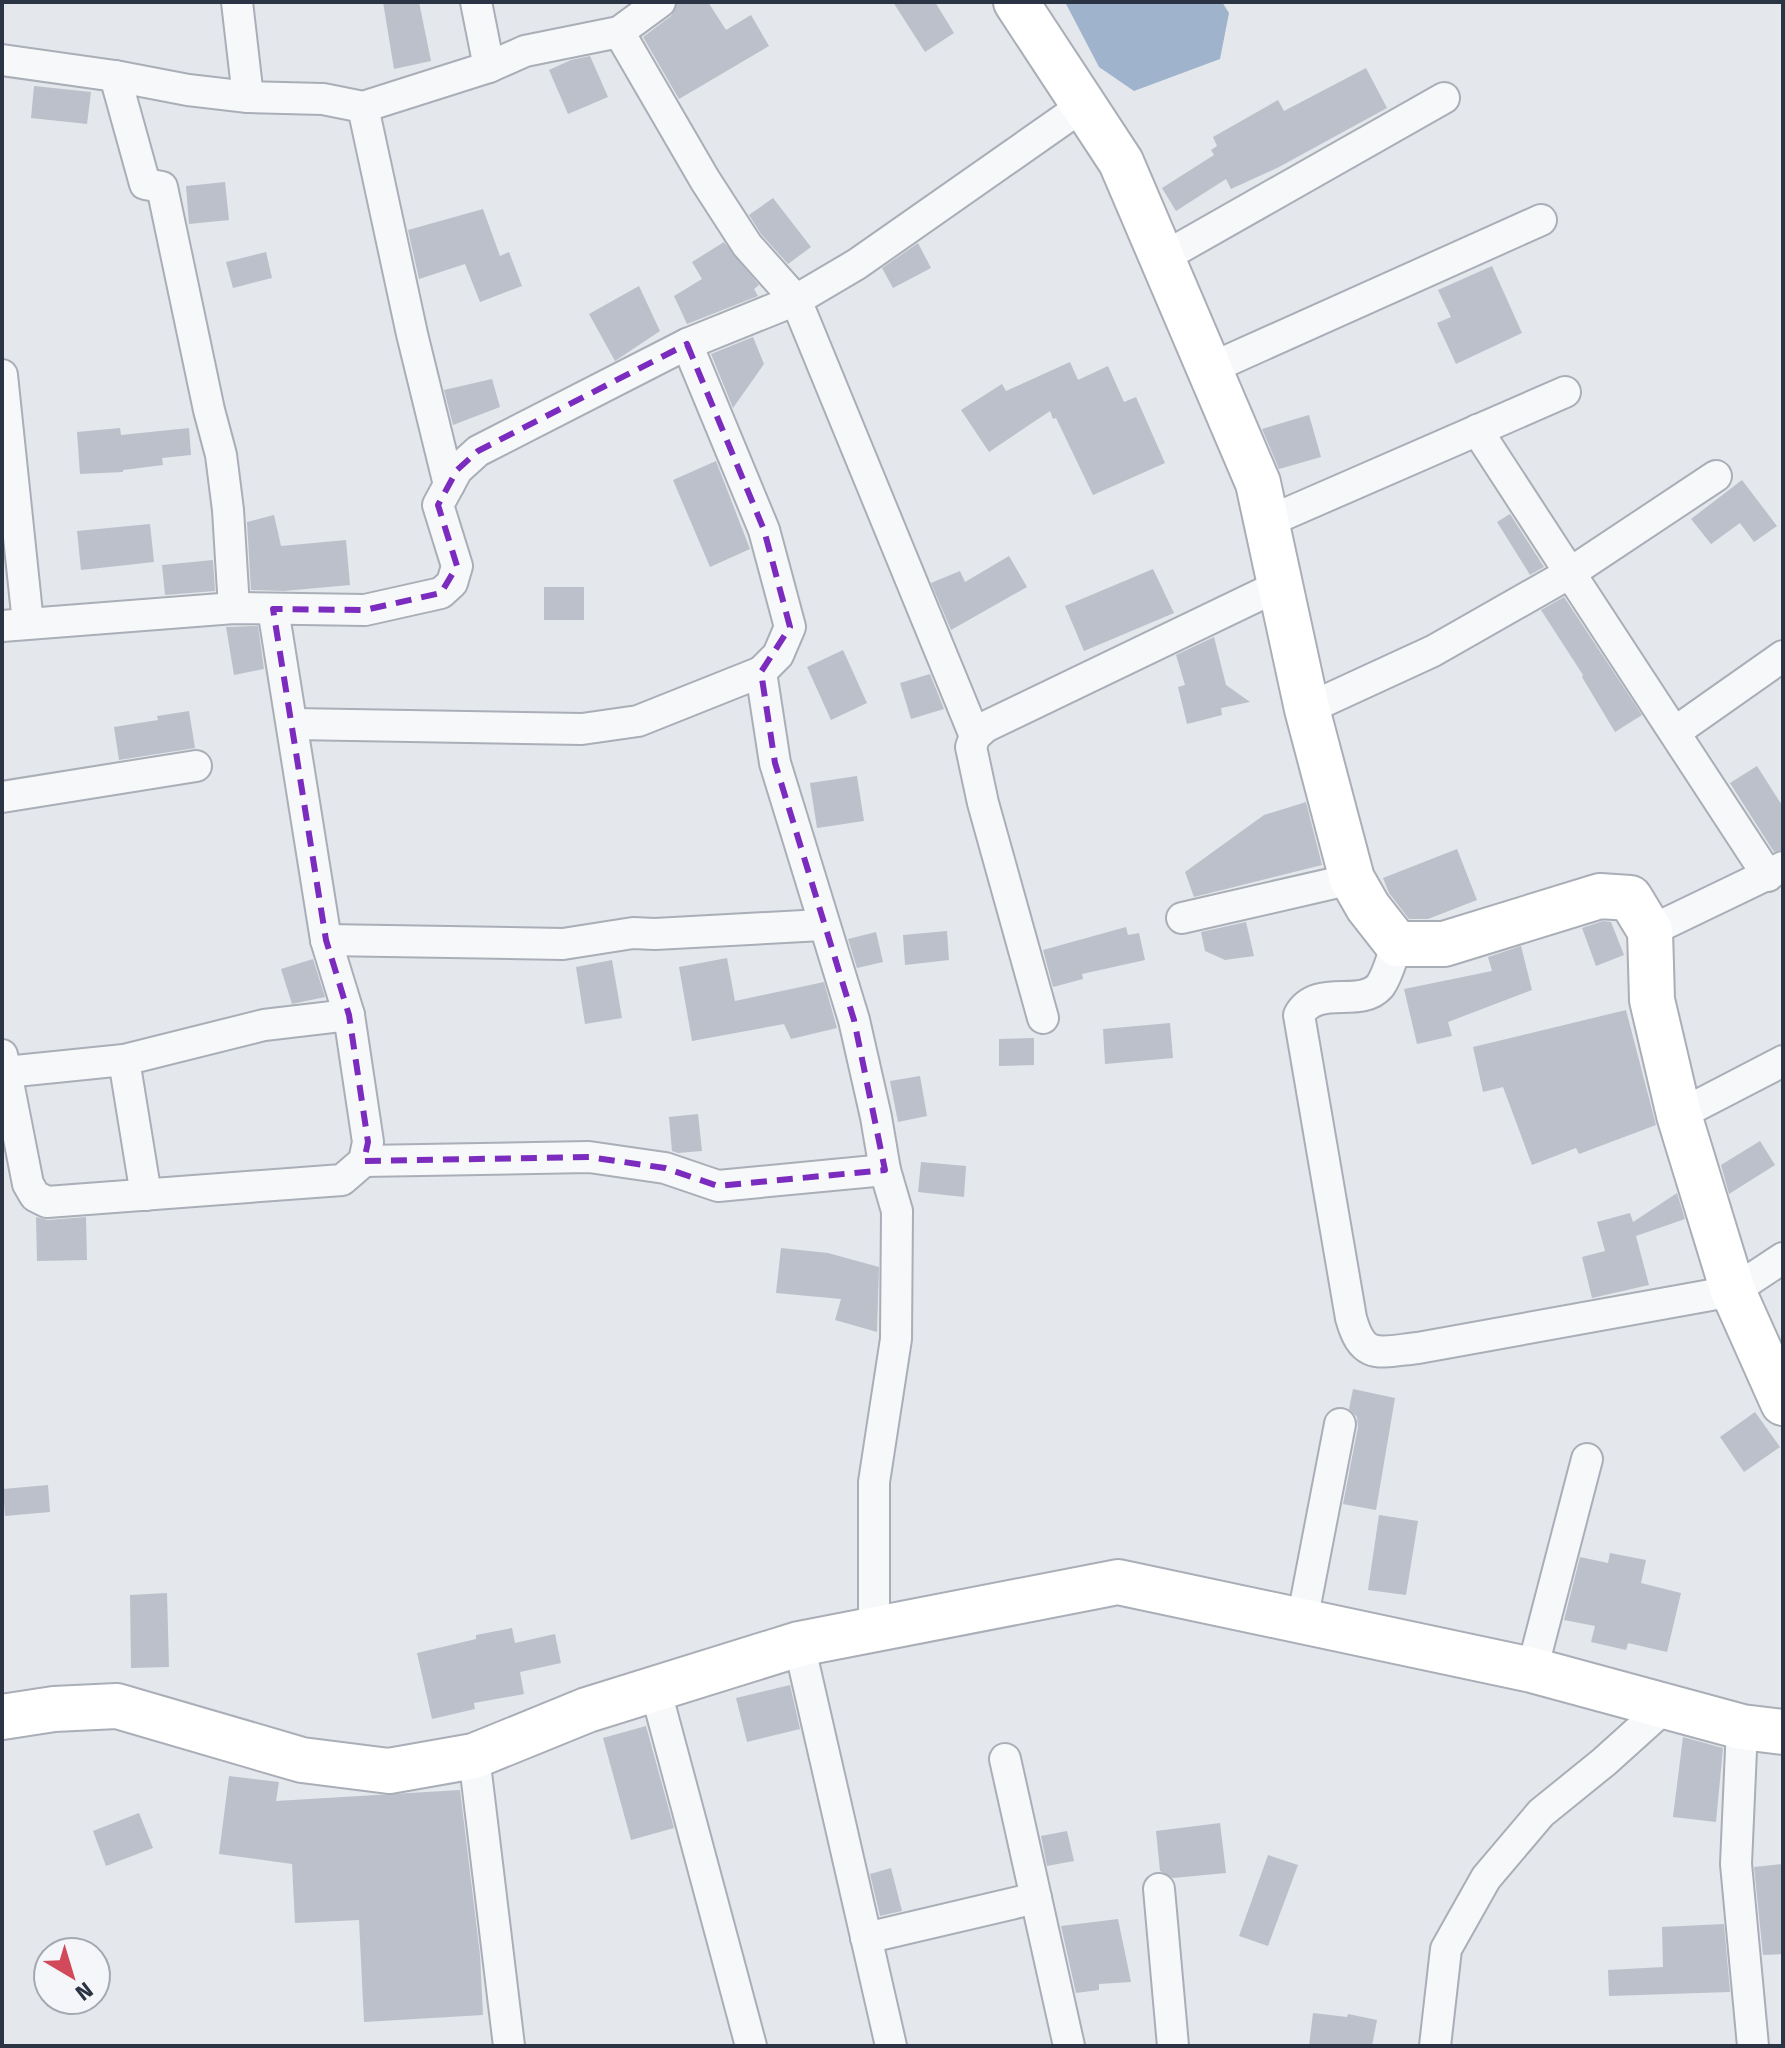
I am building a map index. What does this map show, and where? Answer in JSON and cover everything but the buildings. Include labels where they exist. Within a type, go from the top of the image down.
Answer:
[{"type":"street","points":[[237,2],[248,97]]},
{"type":"street","points":[[476,2],[489,67]]},
{"type":"street","points":[[2,60],[188,90],[248,97],[323,99],[363,107],[489,67],[525,51],[619,32],[660,2]]},
{"type":"street","points":[[1016,2],[1121,162],[1258,483],[1307,709],[1352,879],[1368,907],[1397,944]]},
{"type":"street","points":[[619,32],[705,180],[747,245],[796,300],[975,736]]},
{"type":"street","points":[[115,76],[145,184],[162,187],[221,455],[234,608]]},
{"type":"street","points":[[1162,258],[1444,98]]},
{"type":"street","points":[[2,375],[15,625],[234,608],[365,610],[441,593],[452,583],[457,566],[438,505],[457,470],[478,451],[687,344],[796,300],[857,264],[1084,105]]},
{"type":"street","points":[[363,107],[412,334],[449,485]]},
{"type":"street","points":[[1209,369],[1541,220]]},
{"type":"street","points":[[294,724],[582,729],[638,721],[761,672],[778,655],[790,627],[764,530],[687,344]]},
{"type":"street","points":[[1267,522],[1565,392]]},
{"type":"street","points":[[1477,430],[1675,732],[1776,871],[1650,931]]},
{"type":"street","points":[[1307,709],[1433,651],[1570,573],[1716,476]]},
{"type":"street","points":[[1043,1018],[983,803],[971,747],[975,736],[985,727],[1280,585]]},
{"type":"street","points":[[273,609],[294,724],[326,940],[349,1015],[368,1142],[364,1161],[342,1180],[47,1202],[35,1196],[28,1184],[3,1067],[124,1060],[264,1025],[349,1015]]},
{"type":"street","points":[[1675,732],[1783,656]]},
{"type":"street","points":[[761,672],[775,763],[815,889],[822,925],[854,1020],[885,1170],[897,1211],[896,1339],[874,1482],[874,1630]]},
{"type":"street","points":[[2,797],[196,766]]},
{"type":"street","points":[[1182,918],[1352,879]]},
{"type":"street","points":[[1397,944],[1444,944],[1600,896],[1630,898],[1650,931],[1652,1000],[1679,1115],[1733,1291],[1783,1403]]},
{"type":"street","points":[[326,940],[563,944],[633,933],[822,925]]},
{"type":"street","points":[[1397,944],[1382,983],[1375,990],[1366,994],[1314,1000],[1304,1006],[1299,1015],[1351,1318],[1357,1340],[1366,1349],[1387,1351],[1418,1348],[1733,1291],[1783,1258]]},
{"type":"street","points":[[124,1060],[146,1195]]},
{"type":"street","points":[[1679,1115],[1783,1061]]},
{"type":"street","points":[[364,1161],[589,1157],[665,1168],[718,1186],[885,1170]]},
{"type":"street","points":[[1302,1621],[1340,1424]]},
{"type":"street","points":[[1532,1670],[1587,1459]]},
{"type":"street","points":[[2,1717],[54,1709],[117,1706],[302,1760],[389,1771],[474,1756],[587,1710],[799,1644],[1118,1582],[1532,1670],[1762,1730],[1736,1864],[1753,2046]]},
{"type":"street","points":[[799,1644],[891,2046]]},
{"type":"street","points":[[655,1688],[751,2046]]},
{"type":"street","points":[[1435,2046],[1446,1949],[1486,1878],[1541,1813],[1665,1707]]},
{"type":"street","points":[[474,1756],[509,2046]]},
{"type":"street","points":[[1005,1759],[1069,2046]]},
{"type":"street","points":[[1159,1889],[1173,2046]]},
{"type":"street","points":[[866,1938],[1036,1898]]},
{"type":"highlighted area","points":[[687,344],[764,530],[790,627],[761,672],[775,763],[854,1020],[885,1170],[718,1186],[665,1168],[589,1157],[364,1161],[368,1142],[349,1015],[326,940],[273,609],[365,610],[441,593],[457,566],[438,505],[457,470],[478,451]]},
{"type":"water","points":[[1065,2],[1222,2],[1229,13],[1220,59],[1134,91],[1099,67]]}]
